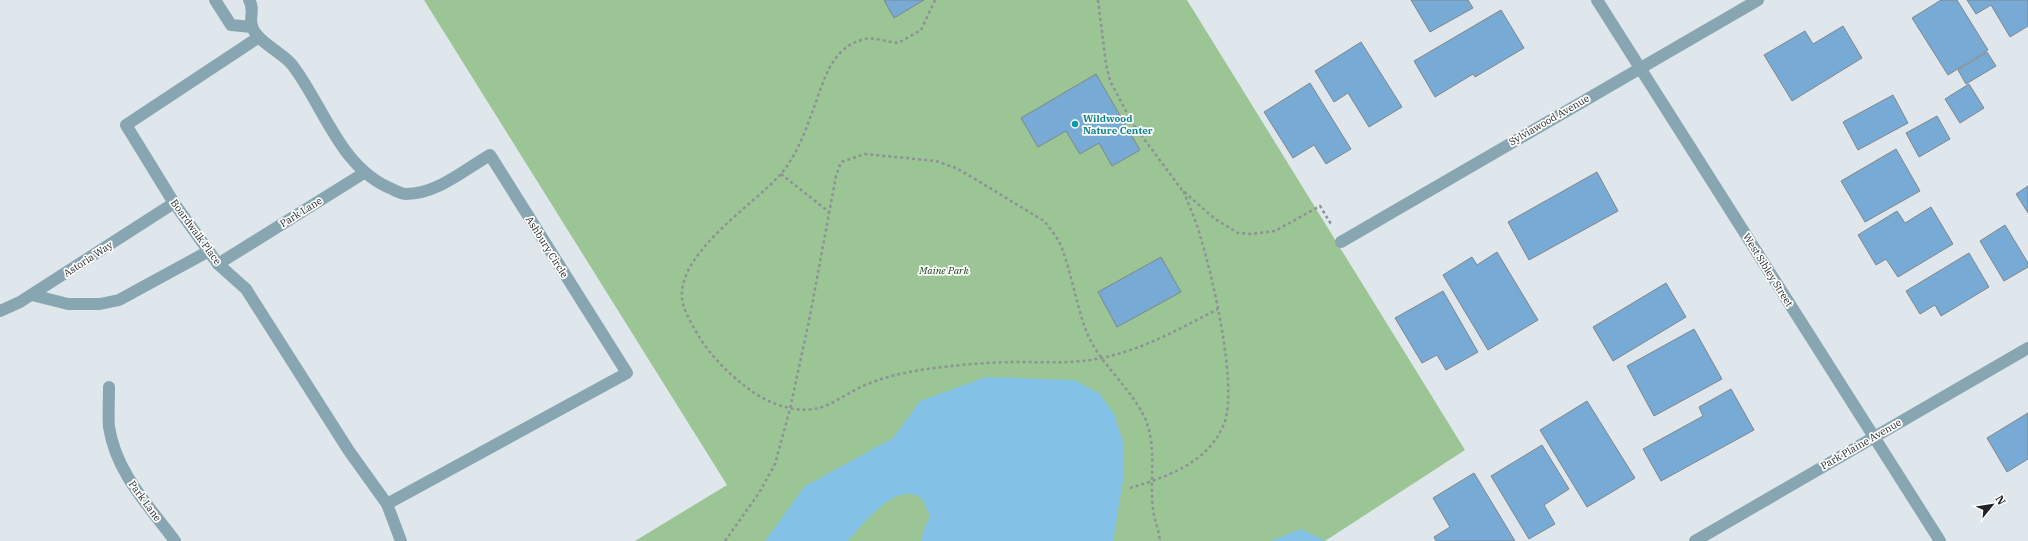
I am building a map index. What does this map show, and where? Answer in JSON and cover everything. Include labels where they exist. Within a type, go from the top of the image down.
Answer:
[{"type":"street","points":[[215,0],[231,25],[252,27]]},
{"type":"street","points":[[249,0],[252,5],[252,27],[259,37]]},
{"type":"street","name":"West Sibley Street","points":[[1597,0],[1940,541]]},
{"type":"street","name":"Sylviawood Avenue","points":[[1341,242],[1640,67],[1758,0]]},
{"type":"street","name":"Ashbury Circle","points":[[259,37],[293,65],[346,151],[364,173],[384,186],[404,194],[429,192],[490,155],[627,373],[387,504]]},
{"type":"street","name":"Boardwalk Place","points":[[259,37],[126,125],[174,203],[218,264],[246,289],[349,451],[387,504],[401,541]]},
{"type":"street","name":"Park Lane","points":[[218,264],[364,173]]},
{"type":"street","name":"Astoria Way","points":[[0,311],[32,295],[174,203]]},
{"type":"street","points":[[32,295],[68,304],[100,304],[119,300],[209,251]]},
{"type":"street","name":"Park Plaine Avenue","points":[[1695,541],[1873,436],[2028,348]]},
{"type":"street","name":"Park Lane","points":[[109,387],[109,428],[119,459],[132,486],[175,541]]},
{"type":"path","points":[[935,0],[921,30],[898,43],[866,38],[848,46],[837,55],[824,75],[799,147],[781,174],[706,245],[692,262],[684,281],[682,297],[687,314],[699,337],[716,360],[756,394],[790,409],[810,410],[826,406],[845,394],[869,383],[892,376],[929,369],[1016,362],[1069,363],[1102,358],[1137,347],[1218,310]]},
{"type":"path","points":[[1098,0],[1106,64],[1110,81],[1133,124],[1182,190],[1215,220],[1238,233],[1251,234],[1275,231],[1320,206],[1341,242]]},
{"type":"path","points":[[725,541],[759,493],[775,464],[790,409],[810,316],[836,176],[841,162],[865,154],[936,161],[956,168],[1044,221],[1053,232],[1061,246],[1088,335],[1102,358],[1131,394],[1144,417],[1153,443],[1153,509],[1160,541]]},
{"type":"path","points":[[781,174],[829,212]]},
{"type":"path","points":[[1130,488],[1172,474],[1189,465],[1203,453],[1216,437],[1225,420],[1227,372],[1218,310],[1201,238],[1182,190]]},
{"type":"green space","name":"Maine Park","points":[[424,0],[1187,0],[1465,450],[1325,541],[635,541],[727,485]]},
{"type":"water","points":[[986,377],[1074,380],[1100,394],[1114,414],[1124,445],[1124,475],[1113,541],[921,541],[924,529],[930,516],[922,498],[910,494],[893,498],[884,504],[867,519],[848,541],[765,541],[805,486],[893,438],[920,401]]},
{"type":"water","points":[[1301,529],[1325,541],[1270,541]]},
{"type":"building","points":[[884,0],[924,0],[894,18]]},
{"type":"building","points":[[1411,0],[1468,0],[1473,8],[1430,32]]},
{"type":"building","points":[[1941,0],[1957,0],[1988,50],[1948,75],[1912,18]]},
{"type":"building","points":[[1967,0],[2028,0],[2028,26],[2010,37],[1991,5],[1976,14]]},
{"type":"building","points":[[1501,10],[1524,48],[1475,77],[1473,74],[1435,97],[1414,61]]},
{"type":"building","points":[[1843,26],[1862,58],[1792,101],[1764,55],[1805,31],[1813,44]]},
{"type":"building","points":[[1361,42],[1402,107],[1369,127],[1348,93],[1334,102],[1315,71]]},
{"type":"building","points":[[1987,52],[1996,66],[1966,84],[1958,70]]},
{"type":"building","name":"Wildwood Nature Center","points":[[1096,74],[1140,150],[1112,166],[1099,143],[1080,154],[1066,131],[1038,147],[1021,118]]},
{"type":"building","points":[[1310,83],[1351,149],[1326,164],[1314,145],[1293,158],[1264,112]]},
{"type":"building","points":[[1969,84],[1984,108],[1960,123],[1945,99]]},
{"type":"building","points":[[1893,95],[1908,123],[1858,150],[1843,122]]},
{"type":"building","points":[[1937,116],[1950,139],[1919,157],[1906,133]]},
{"type":"building","points":[[1896,149],[1920,191],[1865,222],[1841,181]]},
{"type":"building","points":[[1597,172],[1618,211],[1529,260],[1508,222]]},
{"type":"building","points":[[2028,186],[2028,213],[2016,194]]},
{"type":"building","points":[[1931,207],[1953,244],[1898,277],[1886,259],[1876,265],[1858,235],[1897,211],[1905,223]]},
{"type":"building","points":[[2005,225],[2028,263],[2028,267],[2004,281],[1980,241]]},
{"type":"building","points":[[1497,252],[1538,320],[1488,350],[1443,275],[1472,257],[1477,265]]},
{"type":"building","points":[[1969,253],[1989,287],[1941,316],[1935,305],[1920,314],[1906,291]]},
{"type":"building","points":[[1161,257],[1181,292],[1117,327],[1098,292]]},
{"type":"building","points":[[1666,283],[1686,317],[1613,361],[1593,327]]},
{"type":"building","points":[[1443,291],[1478,352],[1446,370],[1437,355],[1422,363],[1395,318]]},
{"type":"building","points":[[1694,329],[1722,379],[1654,416],[1627,366]]},
{"type":"building","points":[[1731,389],[1754,430],[1661,481],[1643,449],[1703,416],[1699,407]]},
{"type":"building","points":[[1587,401],[1635,478],[1587,507],[1540,430]]},
{"type":"building","points":[[2028,413],[2028,459],[2007,472],[1987,438]]},
{"type":"building","points":[[1542,445],[1569,489],[1544,505],[1555,524],[1529,539],[1491,476]]},
{"type":"building","points":[[1474,473],[1515,541],[1436,541],[1434,537],[1450,527],[1433,498]]},
{"type":"place","name":"Wildwood Nature Center","points":[[1075,124]]}]
